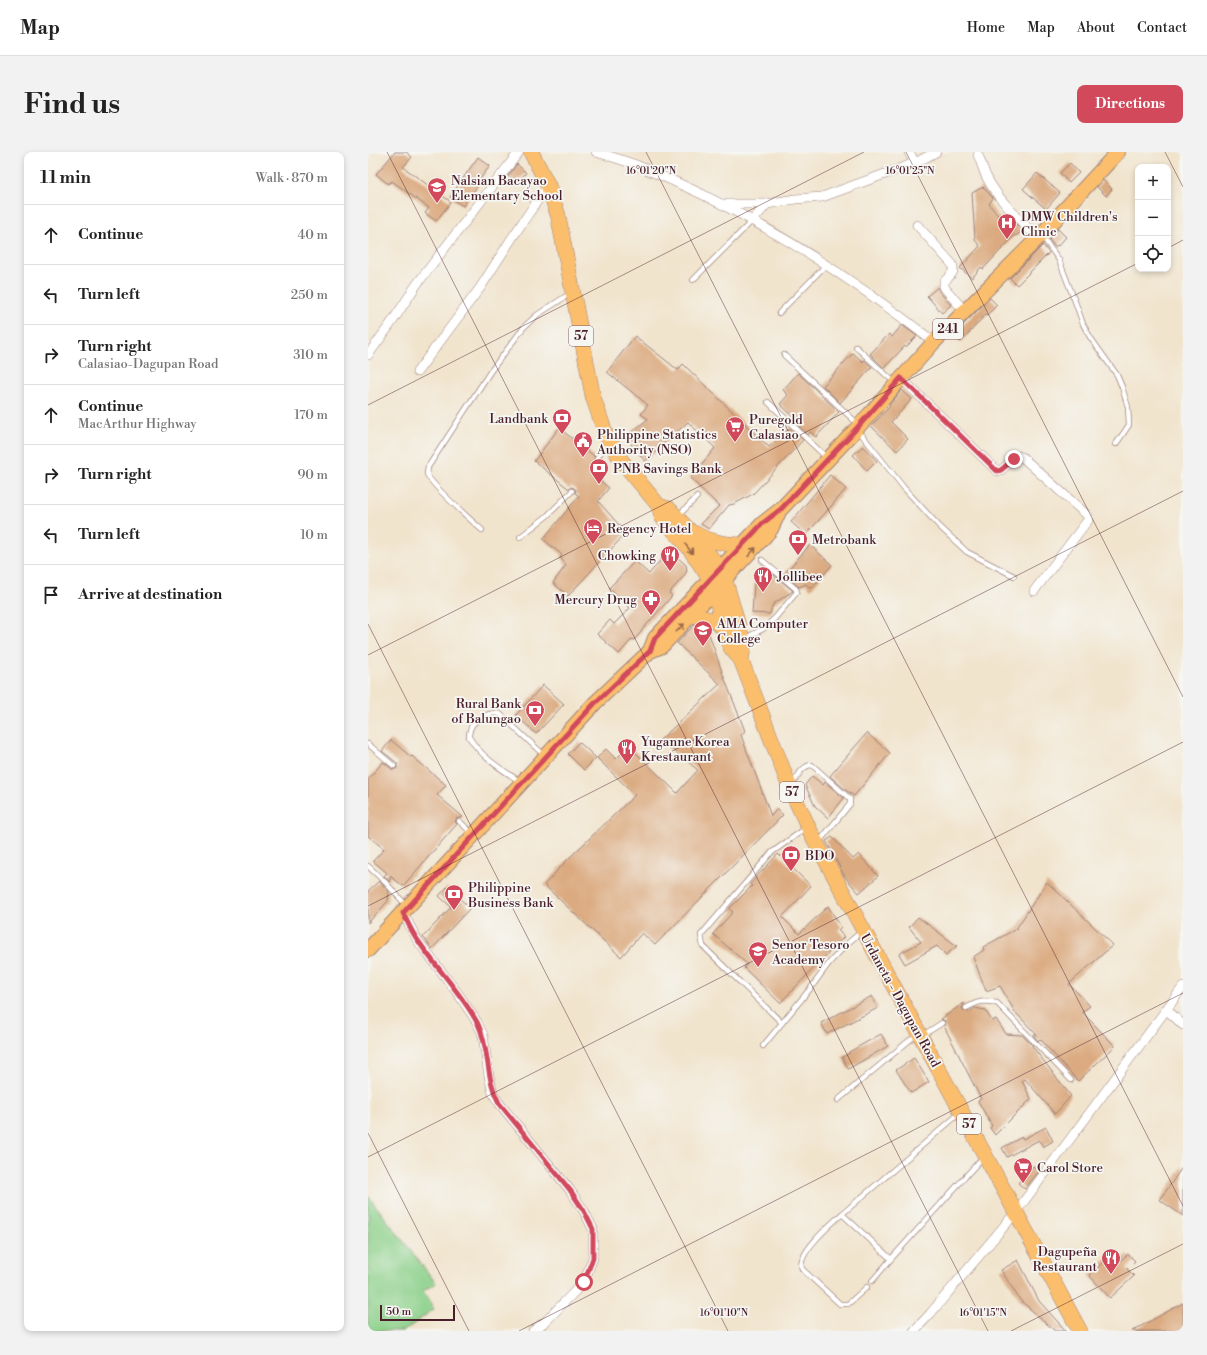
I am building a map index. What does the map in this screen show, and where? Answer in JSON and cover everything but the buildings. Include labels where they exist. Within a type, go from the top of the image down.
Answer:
[{"type":"highway","name":"57","points":[[531,152],[548,185],[558,215],[593,397],[609,440],[621,460],[659,506],[662,517],[718,580]]},
{"type":"highway","name":"57","points":[[659,506],[669,509],[689,530],[718,580]]},
{"type":"highway","points":[[689,530],[714,541],[742,545]]},
{"type":"highway","name":"Urdaneta - Dagupan Road","points":[[718,580],[724,628],[731,648],[741,660],[790,788],[808,826],[1080,1331]]},
{"type":"highway","name":"Urdaneta - Dagupan Road","points":[[718,580],[744,645],[741,660]]},
{"type":"highway","points":[[692,616],[712,620],[724,628]]},
{"type":"main road","name":"241","points":[[368,950],[595,703],[650,651],[662,646],[692,616],[742,545],[763,523],[781,509],[858,427],[934,342],[1039,237],[1118,152]]},
{"type":"main road","name":"241","points":[[650,651],[655,638],[766,535],[771,529],[781,509]]},
{"type":"street","points":[[369,352],[392,322],[417,284],[519,152]]},
{"type":"street","points":[[596,152],[636,165],[722,204],[753,220],[826,265],[893,310],[934,342]]},
{"type":"street","points":[[909,152],[915,163]]},
{"type":"street","points":[[722,204],[768,204],[794,199],[822,197],[915,163],[936,152]]},
{"type":"street","points":[[978,155],[990,184],[1010,210],[1039,237]]},
{"type":"street","points":[[417,372],[480,288],[548,185]]},
{"type":"street","points":[[753,220],[768,204]]},
{"type":"street","points":[[917,225],[952,264],[954,269],[953,272],[944,282],[944,287],[964,312]]},
{"type":"street","points":[[899,381],[997,471],[1001,470],[1018,456],[1022,457],[1088,516],[1088,520],[1034,591]]},
{"type":"street","points":[[405,910],[418,941],[459,995],[477,1022],[483,1035],[493,1093],[499,1103],[570,1190],[584,1211],[593,1229],[593,1258],[584,1282],[546,1321],[532,1331]]},
{"type":"street","points":[[914,1331],[1016,1212],[1183,986]]},
{"type":"street","points":[[1166,1009],[1183,1025]]},
{"type":"lane","points":[[693,280],[753,220]]},
{"type":"lane","points":[[1039,237],[1059,260],[1083,324],[1090,338],[1117,375],[1122,387],[1128,407],[1129,425],[1116,444]]},
{"type":"lane","points":[[779,313],[826,265]]},
{"type":"lane","points":[[482,530],[439,490],[427,474],[428,467],[490,372],[524,327],[538,315],[572,292]]},
{"type":"lane","points":[[856,347],[899,381]]},
{"type":"lane","points":[[784,355],[858,427],[904,488],[939,526],[967,552],[1014,576]]},
{"type":"lane","points":[[768,402],[828,459]]},
{"type":"lane","points":[[597,458],[609,440]]},
{"type":"lane","points":[[520,537],[547,516],[572,491]]},
{"type":"lane","points":[[677,517],[697,497]]},
{"type":"lane","points":[[752,635],[763,629],[775,618],[796,592],[796,589],[762,560]]},
{"type":"lane","points":[[523,782],[495,765],[476,749],[469,737],[473,725],[489,713],[495,712],[500,714],[546,757]]},
{"type":"lane","points":[[368,744],[394,766]]},
{"type":"lane","points":[[790,788],[804,768],[808,765],[812,765],[850,799],[850,804],[817,844]]},
{"type":"lane","points":[[459,821],[474,835]]},
{"type":"lane","points":[[782,1023],[703,946],[701,935],[771,853],[808,826]]},
{"type":"lane","points":[[368,866],[385,882],[405,910]]},
{"type":"lane","points":[[763,1046],[810,989],[830,962],[863,930]]},
{"type":"lane","points":[[966,1008],[977,1002],[985,1001],[997,1003],[1071,1080]]},
{"type":"lane","points":[[838,1100],[920,1034],[942,1023]]},
{"type":"lane","points":[[867,1287],[848,1304],[840,1304],[802,1269],[801,1262],[810,1246],[842,1214],[962,1112]]},
{"type":"lane","points":[[872,1281],[985,1154]]},
{"type":"lane","points":[[842,1214],[891,1259]]},
{"type":"green space","points":[[368,1196],[436,1283],[423,1291],[434,1309],[404,1331],[368,1331]]},
{"type":"place","name":"Nalsian Bacayao Elementary School","points":[[437,204]]},
{"type":"place","name":"DMW Children's Clinic","points":[[1007,240]]},
{"type":"place","name":"Landbank","points":[[562,435]]},
{"type":"place","name":"Puregold Calasiao","points":[[735,443]]},
{"type":"place","name":"Philippine Statistics Authority (NSO)","points":[[583,458]]},
{"type":"place","name":"PNB Savings Bank","points":[[599,485]]},
{"type":"place","name":"Regency Hotel","points":[[593,545]]},
{"type":"place","name":"Metrobank","points":[[798,556]]},
{"type":"place","name":"Chowking","points":[[670,572]]},
{"type":"place","name":"Jollibee","points":[[763,593]]},
{"type":"place","name":"Mercury Drug","points":[[651,616]]},
{"type":"place","name":"AMA Computer College","points":[[703,647]]},
{"type":"place","name":"Rural Bank of Balungao","points":[[535,727]]},
{"type":"place","name":"Yuganne Korea Krestaurant","points":[[627,765]]},
{"type":"place","name":"BDO","points":[[791,872]]},
{"type":"place","name":"Philippine Business Bank","points":[[454,911]]},
{"type":"place","name":"Senor Tesoro Academy","points":[[758,968]]},
{"type":"place","name":"Carol Store","points":[[1023,1184]]},
{"type":"place","name":"Dagupeña Restaurant","points":[[1111,1275]]},
{"type":"route","points":[[584,1282],[593,1258],[593,1229],[584,1211],[570,1190],[499,1103],[493,1093],[483,1035],[477,1022],[459,995],[418,941],[403,913],[595,703],[650,651],[655,638],[720,568],[763,523],[781,509],[856,429],[901,378],[997,471],[1001,470],[1014,459]]}]
